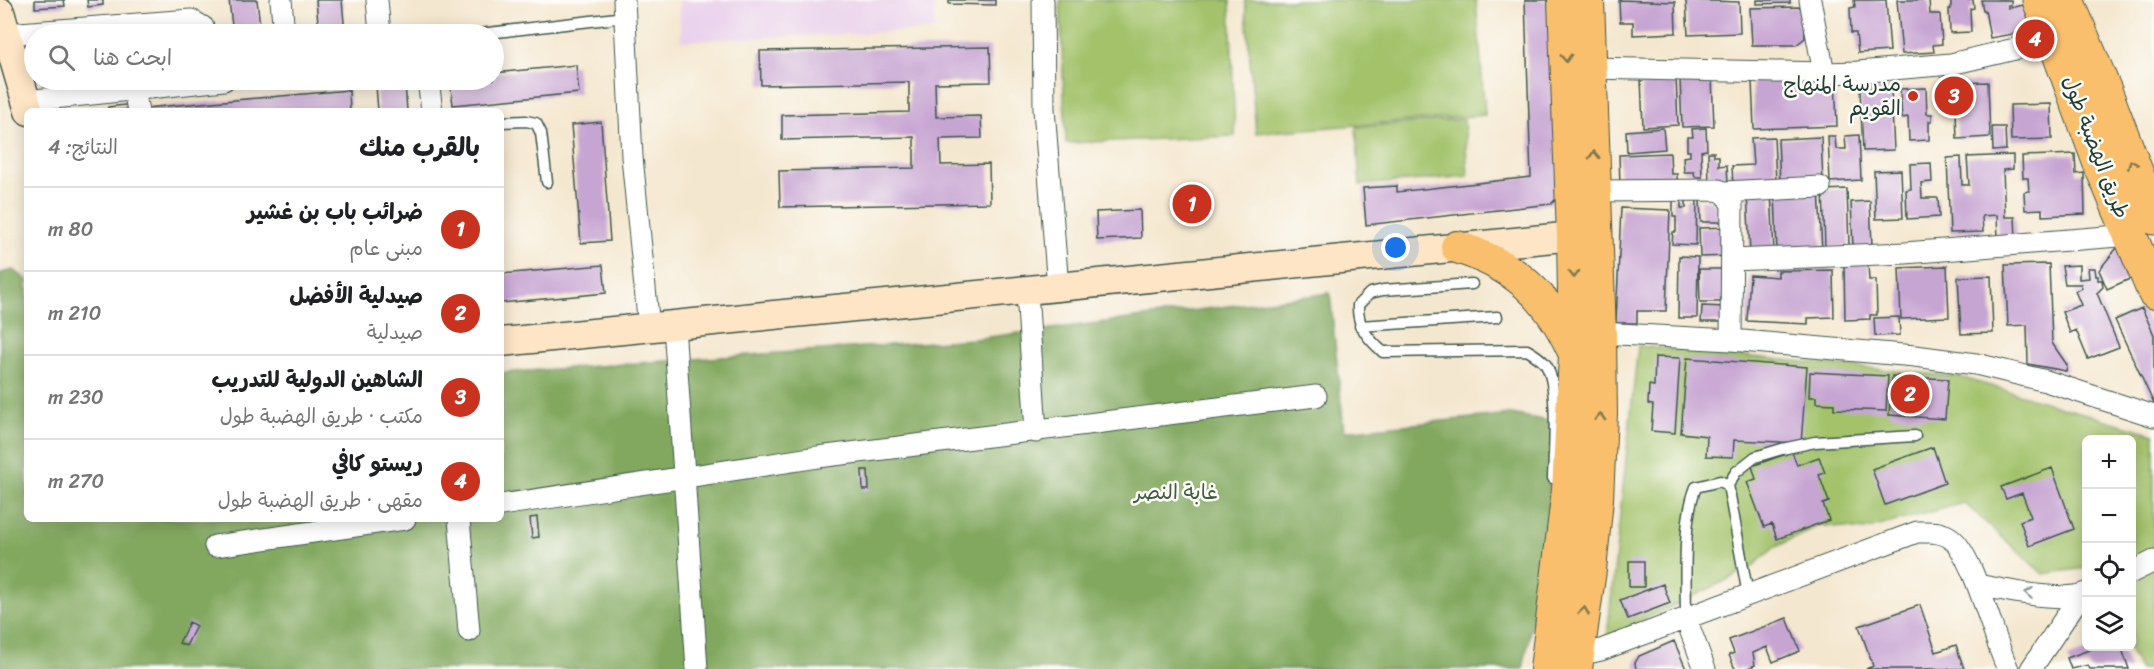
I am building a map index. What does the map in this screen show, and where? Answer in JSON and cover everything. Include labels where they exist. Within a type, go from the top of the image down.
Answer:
[{"type":"highway","name":"طريق الهضبة طول","points":[[2038,0],[2067,37]]},
{"type":"highway","name":"طريق الهضبة طول","points":[[2067,0],[2067,37],[2100,164],[2142,227],[2154,292]]},
{"type":"main road","points":[[1562,662],[1590,570],[1597,499],[1601,414],[1600,333],[1585,235],[1564,0]]},
{"type":"main road","points":[[1562,662],[1575,355],[1585,235],[1595,191],[1588,0]]},
{"type":"main road","points":[[1457,247],[1501,264],[1538,294],[1553,312],[1575,355]]},
{"type":"street","points":[[281,0],[283,24]]},
{"type":"street","points":[[377,0],[379,24]]},
{"type":"street","points":[[1043,0],[1044,109],[1058,288]]},
{"type":"street","points":[[1810,0],[1824,73]]},
{"type":"street","points":[[624,8],[632,157],[685,478],[697,669]]},
{"type":"street","points":[[128,90],[27,106],[3,23],[191,20],[198,24]]},
{"type":"street","points":[[1591,68],[1858,72],[1951,64],[2067,37]]},
{"type":"street","points":[[134,90],[137,108]]},
{"type":"street","points":[[429,90],[432,108]]},
{"type":"street","points":[[1595,191],[1719,190],[1724,192],[1820,187]]},
{"type":"street","points":[[1724,192],[1732,205],[1731,340]]},
{"type":"street","points":[[1732,260],[1905,253],[2142,227]]},
{"type":"street","points":[[504,342],[1585,235]]},
{"type":"street","points":[[1027,291],[1036,432]]},
{"type":"street","points":[[1600,333],[1731,340],[1914,356],[1976,364],[2046,381],[2154,416]]},
{"type":"street","points":[[504,505],[818,457],[1316,396]]},
{"type":"street","points":[[215,546],[384,522]]},
{"type":"street","points":[[459,522],[469,631]]},
{"type":"street","points":[[1562,662],[1601,650],[1917,532],[1935,531],[1951,537],[1961,548],[1978,585],[2008,669]]},
{"type":"street","points":[[2136,570],[2154,561]]},
{"type":"street","points":[[1978,585],[2049,596],[2082,594]]},
{"type":"street","points":[[2031,669],[2082,595]]},
{"type":"street","points":[[1686,618],[1705,669]]},
{"type":"lane","points":[[504,30],[624,8]]},
{"type":"lane","points":[[504,122],[536,123],[541,133],[547,182]]},
{"type":"lane","points":[[1472,284],[1383,290],[1370,293],[1358,305],[1357,315],[1360,326],[1383,352],[1527,350],[1542,359],[1550,377],[1555,420],[1553,491]]},
{"type":"lane","points":[[1360,326],[1497,317]]},
{"type":"lane","points":[[1748,595],[1728,484],[1736,472],[1755,457],[1782,448],[1815,442],[1915,436]]},
{"type":"lane","points":[[1686,618],[1685,555],[1693,496],[1696,487],[1720,481],[1728,484]]},
{"type":"shaded area","points":[[679,0],[933,0],[935,30],[681,41]]},
{"type":"green space","points":[[1060,0],[1230,0],[1235,136],[1066,143]]},
{"type":"green space","points":[[1245,0],[1476,0],[1485,115],[1256,133]]},
{"type":"green space","points":[[1464,119],[1468,176],[1360,185],[1356,127]]},
{"type":"green space","name":"غابة النصر","points":[[14,270],[24,278],[24,522],[504,522],[504,373],[974,339],[1330,293],[1344,431],[1511,414],[1555,422],[1544,555],[1523,669],[0,669],[0,273]]},
{"type":"green space","points":[[1638,346],[1960,377],[2154,434],[2154,669],[2139,669],[2130,651],[2136,651],[2136,435],[2082,435],[2082,569],[2043,574],[1964,503],[1864,530],[1820,525],[1774,548],[1748,570],[1607,637]]},
{"type":"building","points":[[35,0],[64,0],[65,6],[35,8]]},
{"type":"building","points":[[87,0],[103,0],[103,5],[88,7]]},
{"type":"building","points":[[229,0],[257,0],[260,24],[232,24]]},
{"type":"building","points":[[316,0],[342,0],[344,24],[318,24]]},
{"type":"building","points":[[949,0],[995,0],[995,5],[949,4]]},
{"type":"building","points":[[1525,0],[1550,0],[1558,197],[1551,204],[1366,225],[1363,188],[1397,186],[1397,192],[1531,177]]},
{"type":"building","points":[[1619,0],[1675,2],[1676,33],[1633,35],[1633,22],[1620,22]]},
{"type":"building","points":[[1686,0],[1739,2],[1740,33],[1688,35]]},
{"type":"building","points":[[1757,0],[1790,0],[1790,3],[1757,4]]},
{"type":"building","points":[[1854,0],[1886,0],[1890,51],[1858,53],[1856,33],[1851,33],[1850,8],[1855,7]]},
{"type":"building","points":[[1897,0],[1929,0],[1930,14],[1940,14],[1942,44],[1933,45],[1934,52],[1902,54]]},
{"type":"building","points":[[1951,0],[1973,0],[1974,8],[1970,9],[1971,32],[1950,33]]},
{"type":"building","points":[[1981,0],[2011,0],[2008,8],[2029,4],[2042,29],[1990,38]]},
{"type":"building","points":[[1804,7],[1805,38],[1796,45],[1752,45],[1750,8]]},
{"type":"building","points":[[990,47],[991,82],[935,83],[936,117],[981,116],[982,138],[940,139],[941,165],[989,164],[990,203],[780,207],[779,171],[914,168],[914,137],[782,140],[782,115],[909,112],[909,82],[761,85],[760,51]]},
{"type":"building","points":[[576,65],[579,93],[453,105],[451,90],[504,90],[504,72]]},
{"type":"building","points":[[1676,77],[1678,125],[1643,127],[1641,78]]},
{"type":"building","points":[[1712,78],[1714,126],[1682,127],[1680,79]]},
{"type":"building","points":[[1835,78],[1837,126],[1754,129],[1752,81]]},
{"type":"building","points":[[1988,82],[1990,137],[1957,139],[1955,83]]},
{"type":"building","points":[[1891,88],[1894,150],[1863,151],[1860,89]]},
{"type":"building","points":[[1926,88],[1927,114],[1932,114],[1932,121],[1929,121],[1929,140],[1909,141],[1908,117],[1902,118],[1900,89]]},
{"type":"building","points":[[349,90],[350,108],[145,108]]},
{"type":"building","points":[[376,90],[406,90],[407,108],[378,108]]},
{"type":"building","points":[[133,104],[134,108],[108,108]]},
{"type":"building","points":[[2051,104],[2052,139],[2011,140],[2010,105]]},
{"type":"building","points":[[601,122],[610,241],[581,243],[571,125]]},
{"type":"building","points":[[1992,127],[2005,127],[2006,150],[1993,151]]},
{"type":"building","points":[[1663,128],[1665,149],[1627,152],[1626,131]]},
{"type":"building","points":[[1706,128],[1707,150],[1701,151],[1702,177],[1695,177],[1694,172],[1684,172],[1683,157],[1690,156],[1690,151],[1687,151],[1687,137],[1693,137],[1692,129]]},
{"type":"building","points":[[1859,135],[1861,180],[1830,182],[1828,136],[1835,136],[1836,149],[1846,149],[1845,136]]},
{"type":"building","points":[[1774,137],[1776,184],[1733,186],[1732,166],[1753,165],[1751,138]]},
{"type":"building","points":[[1821,137],[1823,182],[1780,184],[1778,139]]},
{"type":"building","points":[[1708,152],[1714,152],[1714,156],[1719,156],[1719,166],[1727,165],[1728,183],[1709,184]]},
{"type":"building","points":[[1670,153],[1671,174],[1677,174],[1677,183],[1620,185],[1619,155]]},
{"type":"building","points":[[2075,154],[2076,174],[2084,173],[2085,214],[2042,216],[2042,209],[2025,210],[2024,192],[2029,191],[2028,178],[2023,178],[2022,156]]},
{"type":"building","points":[[2013,155],[2013,169],[2003,170],[2005,217],[2015,217],[2016,238],[1998,239],[1997,215],[1982,216],[1983,232],[1950,233],[1947,158],[1961,157],[1962,185],[1969,185],[1967,157]]},
{"type":"building","points":[[1931,163],[1932,182],[1921,183],[1922,198],[1938,198],[1939,217],[1907,219],[1906,190],[1911,189],[1910,164]]},
{"type":"building","points":[[1901,170],[1903,218],[1876,219],[1874,171]]},
{"type":"building","points":[[1819,188],[1822,252],[1777,254],[1775,190]]},
{"type":"building","points":[[1847,189],[1849,246],[1825,247],[1823,190]]},
{"type":"building","points":[[1771,191],[1774,252],[1750,253],[1747,192]]},
{"type":"building","points":[[1673,198],[1681,198],[1681,208],[1686,208],[1686,199],[1697,199],[1696,245],[1672,244],[1673,232],[1676,232]]},
{"type":"building","points":[[1723,199],[1724,222],[1701,222],[1700,200]]},
{"type":"building","points":[[1870,201],[1872,246],[1853,247],[1851,202]]},
{"type":"building","points":[[1621,208],[1670,210],[1666,311],[1637,311],[1637,323],[1616,323]]},
{"type":"building","points":[[1140,210],[1141,238],[1097,240],[1096,212]]},
{"type":"building","points":[[1729,227],[1730,256],[1700,257],[1699,228]]},
{"type":"building","points":[[2126,248],[2132,278],[2107,289],[2099,270],[2116,249]]},
{"type":"building","points":[[1679,256],[1698,257],[1697,318],[1678,318]]},
{"type":"building","points":[[1868,264],[1869,280],[1876,280],[1877,315],[1870,315],[1870,319],[1845,320],[1844,265]]},
{"type":"building","points":[[2049,264],[2052,343],[2067,365],[2066,371],[2028,364],[2027,325],[2008,326],[2005,265]]},
{"type":"building","points":[[603,265],[606,293],[504,303],[504,274]]},
{"type":"building","points":[[2079,265],[2079,279],[2089,278],[2088,268],[2095,268],[2098,280],[2102,280],[2103,287],[2097,293],[2119,347],[2088,359],[2076,330],[2070,333],[2062,312],[2081,305],[2075,291],[2082,288],[2081,284],[2065,284],[2062,266]]},
{"type":"building","points":[[1947,266],[1949,317],[1901,319],[1899,268]]},
{"type":"building","points":[[1699,269],[1727,269],[1727,302],[1700,302]]},
{"type":"building","points":[[1833,270],[1834,317],[1808,318],[1808,324],[1747,321],[1750,275],[1778,277],[1778,271]]},
{"type":"building","points":[[1991,276],[1993,333],[1961,334],[1958,277]]},
{"type":"building","points":[[1702,306],[1725,307],[1725,322],[1701,322]]},
{"type":"building","points":[[2142,308],[2154,335],[2154,404],[2115,320]]},
{"type":"building","points":[[1899,317],[1900,335],[1875,336],[1874,318]]},
{"type":"building","points":[[1655,357],[1680,358],[1675,433],[1651,431],[1653,405],[1648,404],[1649,385],[1654,386]]},
{"type":"building","points":[[1687,358],[1807,367],[1801,443],[1734,440],[1733,457],[1706,456],[1707,436],[1681,433]]},
{"type":"building","points":[[1810,372],[1888,376],[1886,411],[1834,409],[1834,404],[1816,403],[1816,397],[1809,397]]},
{"type":"building","points":[[1892,376],[1948,379],[1945,419],[1889,415]]},
{"type":"building","points":[[1933,447],[1945,483],[1885,505],[1872,469]]},
{"type":"building","points":[[1792,452],[1797,465],[1819,457],[1825,473],[1819,475],[1829,502],[1823,504],[1829,520],[1777,539],[1772,524],[1764,527],[1747,482],[1756,479],[1752,466]]},
{"type":"building","points":[[2052,468],[2074,529],[2029,546],[2020,521],[2031,517],[2022,493],[2006,499],[2001,487]]},
{"type":"building","points":[[862,470],[868,470],[869,490],[863,490]]},
{"type":"building","points":[[537,517],[539,537],[532,538],[530,518]]},
{"type":"building","points":[[1629,561],[1644,561],[1644,587],[1629,587]]},
{"type":"building","points":[[1663,584],[1670,603],[1628,619],[1620,600]]},
{"type":"building","points":[[1920,605],[1936,652],[1956,645],[1964,669],[1866,669],[1873,666],[1859,626]]},
{"type":"building","points":[[1787,618],[1800,651],[1773,662],[1767,647],[1753,653],[1755,665],[1745,669],[1735,669],[1729,655],[1734,653],[1729,640]]},
{"type":"building","points":[[189,622],[196,626],[186,646],[179,643]]},
{"type":"building","points":[[1674,641],[1686,669],[1636,669],[1635,663],[1639,656]]},
{"type":"building","points":[[2086,651],[2123,651],[2129,669],[2090,669],[2088,665],[2071,669],[2067,658]]},
{"type":"place","name":"ريستو كافي","points":[[2035,39]]},
{"type":"place","name":"مدرسة المنهاج القويم","points":[[1913,96]]},
{"type":"place","name":"الشاهين الدولية للتدريب","points":[[1954,96]]},
{"type":"place","name":"ضرائب باب بن غشير","points":[[1192,204]]},
{"type":"place","name":"صيدلية الأفضل","points":[[1910,394]]}]
